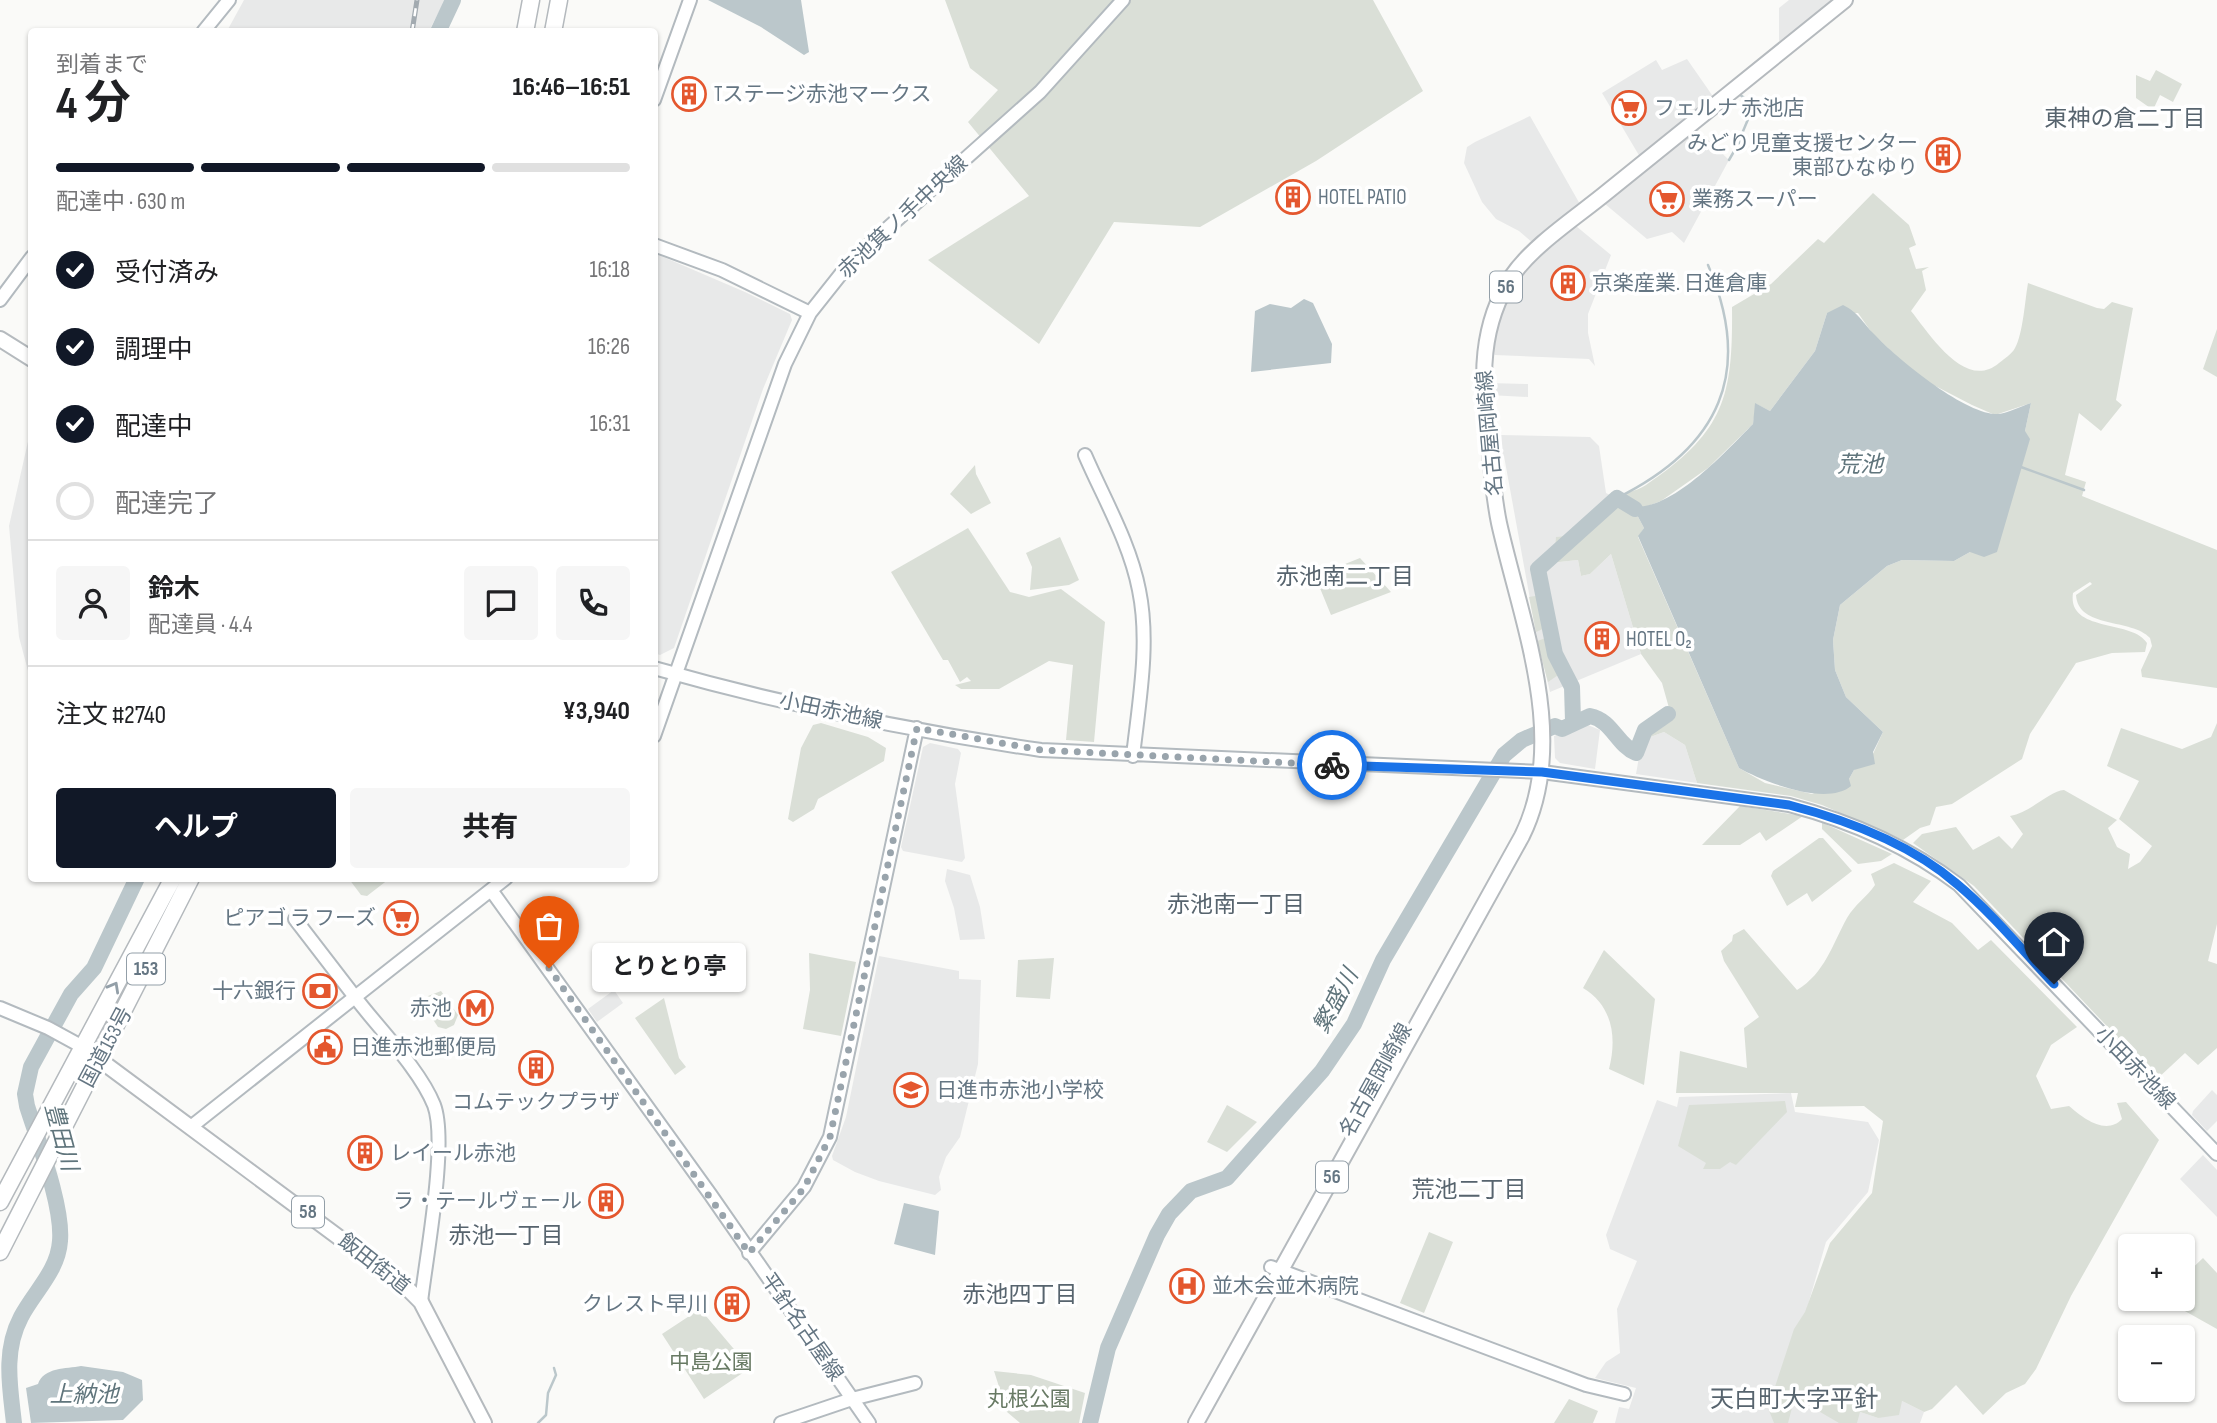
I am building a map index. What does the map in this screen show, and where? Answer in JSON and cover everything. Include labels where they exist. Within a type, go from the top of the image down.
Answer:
[{"type":"highway","points":[[526,28],[531,0]]},
{"type":"highway","points":[[554,28],[559,0]]},
{"type":"highway","name":"国道153号","points":[[0,1202],[79,1045],[171,882]]},
{"type":"highway","name":"国道153号","points":[[0,1252],[189,882]]},
{"type":"main road","name":"名古屋岡崎線","points":[[1185,1423],[1522,836],[1539,796],[1543,729],[1517,590],[1498,519],[1482,373],[1494,311],[1505,287],[1522,262],[1845,0]]},
{"type":"main road","points":[[0,339],[28,356]]},
{"type":"main road","name":"飯田街道","points":[[79,1045],[192,1126],[421,1302],[484,1423]]},
{"type":"main road","name":"名古屋岡崎線","points":[[1196,1423],[1275,1269]]},
{"type":"street","points":[[206,28],[229,0]]},
{"type":"street","points":[[658,89],[690,0]]},
{"type":"street","name":"赤池箕ノ手中央線","points":[[658,726],[785,364],[810,313],[852,260],[1041,92],[1123,0]]},
{"type":"street","points":[[658,246],[722,270],[810,313]]},
{"type":"street","points":[[0,300],[28,262]]},
{"type":"street","points":[[1085,455],[1130,557],[1142,602],[1144,638],[1133,756]]},
{"type":"street","name":"小田赤池線","points":[[658,669],[813,708],[1041,750],[1542,772],[1789,805],[1827,816],[1928,861],[1959,885],[2217,1154]]},
{"type":"street","points":[[749,1253],[804,1188],[830,1137],[917,728]]},
{"type":"street","points":[[192,1126],[501,882]]},
{"type":"street","name":"平針名古屋線","points":[[491,890],[710,1194],[869,1423]]},
{"type":"street","points":[[295,919],[421,1082],[435,1107],[438,1120],[434,1193],[421,1302]]},
{"type":"street","points":[[0,1008],[48,1028],[79,1045]]},
{"type":"street","points":[[1275,1269],[1586,1385],[1625,1394]]},
{"type":"street","points":[[781,1423],[852,1399],[915,1383]]},
{"type":"shaded area","points":[[244,0],[445,0],[431,28],[229,28]]},
{"type":"shaded area","points":[[1789,0],[1836,0],[1784,43],[1779,41],[1779,8]]},
{"type":"shaded area","points":[[1687,59],[1712,95],[1712,100],[1640,157],[1602,93],[1656,60],[1662,70]]},
{"type":"shaded area","points":[[1530,116],[1581,206],[1534,244],[1519,231],[1496,219],[1482,202],[1464,163],[1467,147]]},
{"type":"shaded area","points":[[1697,129],[1729,160],[1684,243],[1672,232],[1647,239],[1605,204]]},
{"type":"shaded area","points":[[1576,226],[1611,255],[1588,314],[1588,333],[1595,366],[1589,359],[1495,355],[1491,352],[1492,342],[1502,311],[1514,287],[1537,259]]},
{"type":"shaded area","points":[[658,255],[745,292],[790,314],[792,320],[763,389],[674,648],[660,655]]},
{"type":"shaded area","points":[[1488,383],[1528,384],[1528,397],[1489,395]]},
{"type":"shaded area","points":[[1500,435],[1590,437],[1599,446],[1606,493],[1614,497],[1542,564],[1578,560],[1581,576],[1590,574],[1611,554],[1641,654],[1550,692],[1536,632],[1504,456],[1496,457],[1495,448],[1502,446]]},
{"type":"shaded area","points":[[28,441],[28,671],[19,637],[9,526]]},
{"type":"shaded area","points":[[1583,723],[1600,730],[1595,769],[1560,763],[1555,758],[1554,736]]},
{"type":"shaded area","points":[[1664,732],[1685,745],[1697,783],[1636,774],[1642,740]]},
{"type":"shaded area","points":[[930,743],[958,749],[961,753],[955,784],[965,858],[962,862],[903,851],[901,847],[923,747]]},
{"type":"shaded area","points":[[947,869],[970,875],[980,907],[985,939],[960,940],[945,881]]},
{"type":"shaded area","name":"日進市赤池小学校","points":[[879,956],[959,971],[959,979],[981,980],[978,1064],[960,1137],[946,1157],[939,1177],[941,1190],[935,1195],[855,1172],[833,1160],[832,1156],[846,1117]]},
{"type":"shaded area","points":[[614,990],[623,1003],[597,1022],[588,1009]]},
{"type":"shaded area","points":[[2212,1090],[2217,1095],[2217,1121],[2207,1131],[2192,1115]]},
{"type":"shaded area","points":[[1791,1093],[1795,1112],[1868,1122],[1879,1140],[1868,1192],[1826,1242],[1806,1312],[1860,1412],[1878,1418],[1902,1401],[1924,1412],[1920,1423],[1615,1423],[1619,1407],[1629,1409],[1636,1388],[1595,1378],[1606,1362],[1620,1353],[1617,1309],[1637,1261],[1610,1249],[1606,1235],[1657,1100],[1677,1107],[1679,1097]]},
{"type":"shaded area","points":[[2203,1155],[2217,1170],[2217,1217],[2180,1179]]},
{"type":"green space","points":[[945,0],[1373,0],[1423,91],[1316,161],[1200,227],[1114,222],[1039,344],[928,260],[1029,196],[968,122],[998,90],[970,68]]},
{"type":"green space","points":[[2156,70],[2182,84],[2173,102],[2160,95],[2153,110],[2136,98],[2136,75],[2150,81]]},
{"type":"green space","points":[[1873,193],[1909,225],[1916,245],[1909,248],[1916,269],[1929,267],[1922,271],[1926,290],[1911,311],[1949,356],[1973,370],[1986,370],[2014,350],[2022,326],[2028,283],[2097,308],[2104,309],[2112,302],[2133,308],[2116,400],[2122,405],[2101,431],[2079,413],[2065,475],[2086,482],[2082,496],[2217,550],[2217,688],[2142,677],[2141,670],[2152,646],[2150,638],[2142,632],[2086,613],[2079,606],[2076,595],[2092,584],[2090,582],[2073,593],[2074,606],[2080,614],[2090,620],[2140,636],[2147,643],[2145,652],[2112,653],[2076,663],[2030,734],[2022,759],[1952,804],[1936,807],[1930,825],[1920,828],[1903,840],[1822,805],[1791,796],[1697,783],[1685,745],[1664,732],[1642,740],[1646,731],[1669,708],[1662,683],[1641,654],[1611,554],[1590,574],[1581,576],[1578,560],[1541,564],[1555,551],[1556,537],[1579,529],[1612,500],[1646,485],[1692,448],[1719,410],[1726,389],[1732,339],[1732,307],[1771,284],[1818,239],[1824,243]],"holes":[[[1827,313],[1858,313],[1872,333],[1918,377],[1995,415],[2031,403],[2025,431],[1977,552],[1970,552],[1954,561],[1902,560],[1887,566],[1840,605],[1833,640],[1835,670],[1846,697],[1883,732],[1872,756],[1854,770],[1849,779],[1812,794],[1765,783],[1739,768],[1638,537],[1644,528],[1635,511],[1661,501],[1708,468],[1753,424],[1756,404],[1770,411],[1815,351]]]},
{"type":"green space","points":[[2217,329],[2217,377],[2203,369]]},
{"type":"green space","points":[[975,465],[976,474],[991,503],[971,514],[950,494]]},
{"type":"green space","points":[[968,528],[1010,592],[1029,597],[1061,589],[1105,622],[1094,742],[1066,740],[1073,665],[1049,661],[999,689],[961,689],[955,685],[971,681],[967,677],[960,682],[948,660],[943,660],[891,572]]},
{"type":"green space","points":[[1060,537],[1079,580],[1069,585],[1030,590],[1032,567],[1026,553]]},
{"type":"green space","points":[[1360,558],[1391,592],[1331,615],[1315,576]]},
{"type":"green space","points":[[1547,594],[1552,625],[1536,632],[1529,597]]},
{"type":"green space","points":[[1555,635],[1567,669],[1548,682],[1537,641]]},
{"type":"green space","points":[[821,723],[868,737],[886,748],[884,761],[818,799],[814,809],[793,822],[788,819],[801,748],[813,725]]},
{"type":"green space","points":[[2217,723],[2217,924],[2208,961],[2217,964],[2217,1048],[2198,1065],[2185,1053],[2157,1079],[1974,886],[1913,843],[1922,834],[1956,827],[1973,850],[1999,836],[2012,849],[2023,834],[2010,816],[2064,790],[2117,820],[2108,828],[2117,847],[2130,854],[2128,869],[2140,862],[2152,846],[2119,819],[2139,781],[2107,766],[2121,728],[2182,749],[2211,737]]},
{"type":"green space","points":[[1740,806],[1803,816],[1766,841],[1760,832],[1740,845],[1702,845]]},
{"type":"green space","points":[[1822,823],[1892,854],[1881,861],[1858,864],[1822,829]]},
{"type":"green space","points":[[1819,838],[1823,838],[1852,871],[1812,902],[1807,893],[1787,906],[1771,876],[1773,871]]},
{"type":"green space","points":[[1894,863],[1931,881],[1913,902],[1952,923],[1978,950],[1991,940],[2077,1027],[2051,1045],[2036,1076],[2051,1109],[2069,1106],[2095,1123],[2109,1126],[2122,1119],[2117,1103],[2126,1102],[2159,1140],[2071,1296],[2036,1369],[2025,1384],[2006,1393],[1983,1415],[1956,1385],[1932,1409],[1924,1412],[1902,1401],[1899,1415],[1878,1418],[1860,1412],[1857,1423],[1839,1423],[1803,1402],[1793,1404],[1788,1423],[1774,1423],[1768,1408],[1794,1329],[1805,1312],[1830,1243],[1872,1193],[1883,1121],[1864,1106],[1795,1107],[1798,1093],[1676,1093],[1680,1051],[1747,1068],[1744,1028],[1759,1017],[1724,961],[1721,951],[1732,941],[1733,935],[1744,929],[1797,990],[1821,967],[1850,913],[1875,885],[1871,874]]},
{"type":"green space","points":[[351,882],[385,882],[367,896],[361,895]]},
{"type":"green space","points":[[1604,950],[1655,999],[1644,1085],[1609,1069],[1613,1046],[1607,1013],[1593,995],[1583,988]]},
{"type":"green space","points":[[809,953],[856,962],[841,1036],[803,1029],[810,990]]},
{"type":"green space","points":[[1054,958],[1050,999],[1016,997],[1018,960]]},
{"type":"green space","points":[[441,991],[458,1015],[454,1025],[446,1029],[438,1027],[424,1006],[428,996]]},
{"type":"green space","points":[[664,998],[679,1058],[686,1067],[675,1075],[635,1018]]},
{"type":"green space","points":[[1785,1101],[1787,1112],[1736,1165],[1730,1162],[1720,1169],[1703,1169],[1706,1163],[1678,1146],[1689,1105]]},
{"type":"green space","points":[[1227,1105],[1257,1122],[1227,1152],[1207,1142]]},
{"type":"green space","points":[[1429,1232],[1453,1242],[1424,1313],[1400,1303]]},
{"type":"green space","points":[[2203,1258],[2217,1273],[2217,1329],[2185,1311],[2195,1311],[2195,1266]]},
{"type":"green space","name":"中島公園","points":[[700,1309],[750,1368],[704,1399],[662,1334]]},
{"type":"green space","name":"丸根公園","points":[[994,1371],[1031,1375],[1085,1393],[1079,1423],[1020,1423],[1007,1412]]},
{"type":"green space","points":[[1569,1399],[1598,1411],[1593,1423],[1554,1423]]},
{"type":"water","points":[[708,0],[801,0],[809,52],[804,55],[761,27]]},
{"type":"water","points":[[1304,299],[1313,303],[1332,344],[1331,363],[1251,372],[1255,311],[1270,304],[1291,308]]},
{"type":"water","name":"荒池","points":[[1843,305],[1913,369],[1965,404],[1981,411],[1999,414],[2031,403],[2025,431],[2030,439],[1997,552],[1984,557],[1970,552],[1954,561],[1902,560],[1887,566],[1840,605],[1833,640],[1835,670],[1846,697],[1883,732],[1873,752],[1875,764],[1854,770],[1849,779],[1851,786],[1840,792],[1826,794],[1794,790],[1739,768],[1638,536],[1644,528],[1635,511],[1636,507],[1651,505],[1667,498],[1715,462],[1753,424],[1755,403],[1770,411],[1815,351],[1827,313]]},
{"type":"water","points":[[904,1203],[939,1211],[935,1255],[894,1244]]},
{"type":"water","name":"上納池","points":[[81,1366],[123,1372],[142,1380],[143,1400],[123,1420],[31,1423],[26,1388],[38,1384],[45,1374],[50,1372]]},
{"type":"waterway","name":"豊田川","points":[[440,28],[453,0]]},
{"type":"waterway","points":[[1739,94],[1754,105],[1741,136]]},
{"type":"waterway","points":[[1729,160],[1740,141]]},
{"type":"waterway","points":[[1617,498],[1652,478],[1681,455],[1703,430],[1718,402],[1727,372],[1728,339],[1722,304],[1708,265]]},
{"type":"waterway","points":[[2021,467],[2084,490]]},
{"type":"waterway","points":[[1573,721],[1572,687],[1555,654],[1538,569],[1617,498],[1635,509]]},
{"type":"waterway","name":"繁盛川","points":[[1090,1423],[1108,1348],[1157,1235],[1169,1214],[1191,1191],[1227,1178],[1322,1071],[1354,1024],[1383,960],[1504,755],[1522,740],[1555,726],[1562,729],[1590,716],[1604,722],[1636,753],[1645,730],[1668,714]]},
{"type":"waterway","name":"豊田川","points":[[14,1423],[9,1369],[15,1330],[55,1262],[60,1241],[54,1192],[27,1106],[25,1094],[31,1067],[71,994],[94,968],[135,882]]},
{"type":"waterway","points":[[538,1423],[546,1415],[548,1393],[556,1375],[554,1368]]},
{"type":"railway","points":[[413,28],[417,0]]},
{"type":"way so far","points":[[549,968],[749,1253],[804,1188],[830,1137],[917,728],[1041,750],[1332,765]]},
{"type":"place","name":"Tステージ赤池マークス","points":[[689,94]]},
{"type":"place","name":"フェルナ 赤池店","points":[[1629,108]]},
{"type":"place","name":"みどり児童支援センター 東部ひなゆり","points":[[1943,155]]},
{"type":"place","name":"HOTEL PATIO","points":[[1293,197]]},
{"type":"place","name":"業務スーパー","points":[[1667,199]]},
{"type":"place","name":"京楽産業. 日進倉庫","points":[[1568,283]]},
{"type":"place","name":"HOTEL O₂","points":[[1602,639]]},
{"type":"place","name":"ピアゴ ラ フーズ","points":[[401,918]]},
{"type":"place","name":"とりとり亭","points":[[549,968]]},
{"type":"place","name":"十六銀行","points":[[320,991]]},
{"type":"place","name":"赤池","points":[[476,1008]]},
{"type":"place","name":"日進赤池郵便局","points":[[325,1047]]},
{"type":"place","name":"コムテックプラザ","points":[[536,1068]]},
{"type":"place","name":"日進市赤池小学校","points":[[911,1090]]},
{"type":"place","name":"レイール赤池","points":[[365,1153]]},
{"type":"place","name":"ラ・テールヴェール","points":[[606,1201]]},
{"type":"place","name":"並木会並木病院","points":[[1187,1286]]},
{"type":"place","name":"クレスト早川","points":[[732,1304]]},
{"type":"district","name":"東神の倉二丁目","points":[[2125,119]]},
{"type":"district","name":"赤池南二丁目","points":[[1345,577]]},
{"type":"district","name":"赤池南一丁目","points":[[1236,905]]},
{"type":"district","name":"荒池二丁目","points":[[1469,1190]]},
{"type":"district","name":"赤池一丁目","points":[[506,1236]]},
{"type":"district","name":"赤池四丁目","points":[[1020,1295]]},
{"type":"district","name":"天白町大字平針","points":[[1794,1399]]},
{"type":"route","points":[[1332,765],[1542,772],[1736,797],[1789,805],[1817,813],[1928,861],[1959,885],[2054,984]]}]
